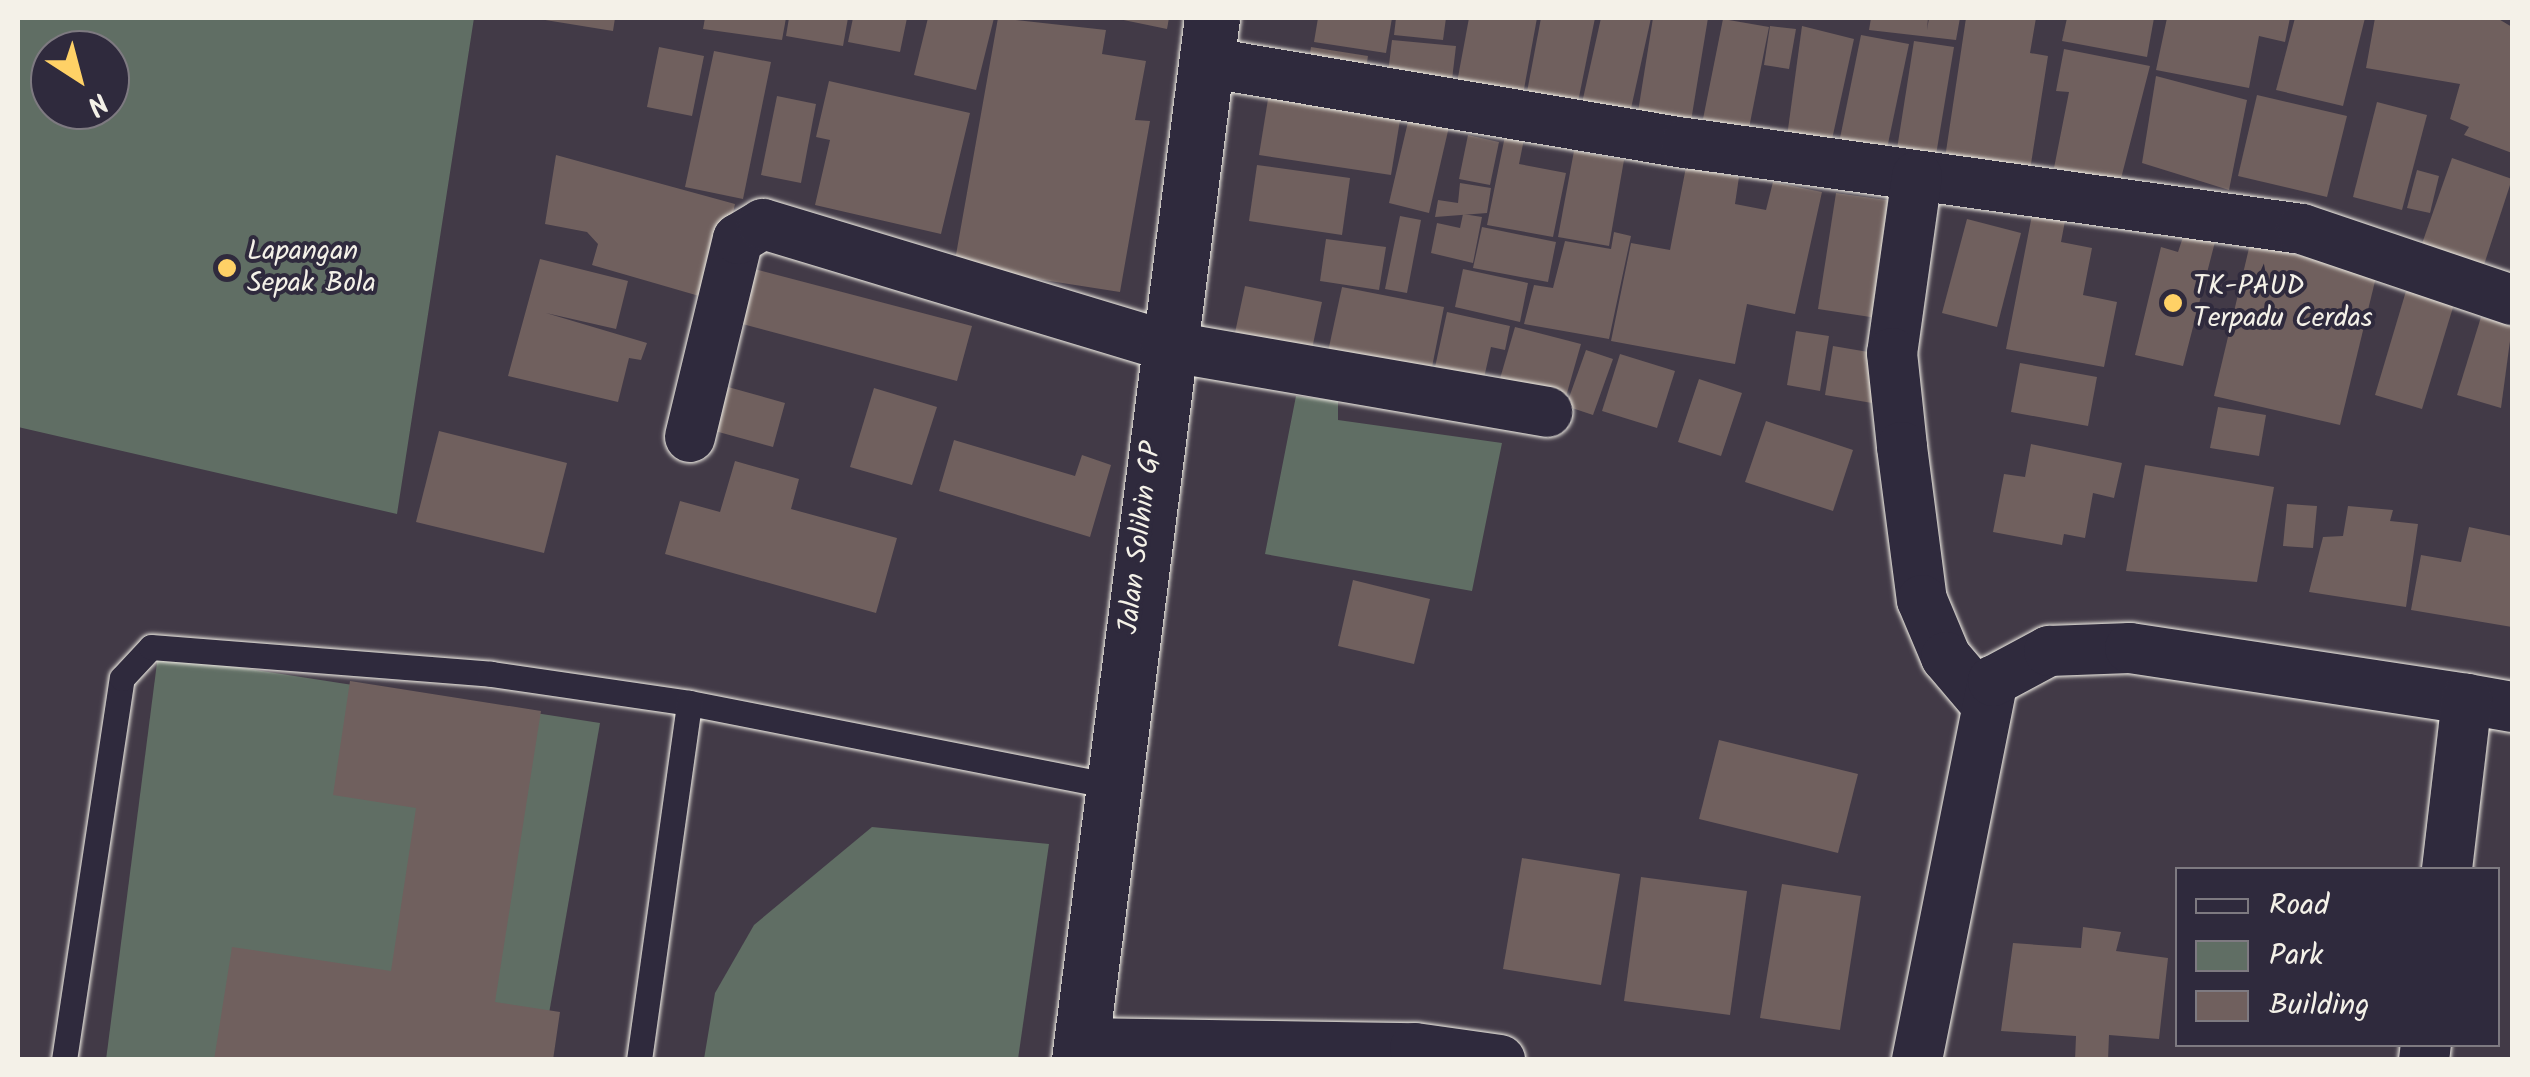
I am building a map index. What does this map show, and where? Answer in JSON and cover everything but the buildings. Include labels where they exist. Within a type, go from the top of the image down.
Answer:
[{"type":"main road","name":"Jalan Solihin GP","points":[[1080,1051],[1166,346],[1209,40]]},
{"type":"street","points":[[1209,40],[1917,176],[2302,228],[2512,300]]},
{"type":"street","points":[[1917,176],[1892,353],[1922,600],[1946,657],[1986,704]]},
{"type":"street","points":[[690,437],[748,225],[1166,346],[1547,412]]},
{"type":"street","points":[[1917,1060],[1992,681],[2048,651],[2130,648],[2490,703],[2448,867]]},
{"type":"street","points":[[1080,1051],[1415,1048],[1500,1060]]},
{"type":"lane","points":[[64,1060],[122,678],[151,647],[491,674],[688,703],[1112,786]]},
{"type":"lane","points":[[639,1060],[688,703]]},
{"type":"green space","name":"Lapangan Sepak Bola","points":[[20,18],[474,18],[397,514],[18,427]]},
{"type":"green space","points":[[1296,396],[1338,401],[1338,420],[1502,443],[1472,591],[1265,554]]},
{"type":"green space","points":[[158,655],[600,723],[541,1059],[106,1060]]},
{"type":"green space","points":[[872,827],[1049,844],[1018,1059],[704,1059],[715,993],[754,925]]},
{"type":"place","name":"Lapangan Sepak Bola","points":[[227,268]]},
{"type":"place","name":"TK-PAUD Terpadu Cerdas","points":[[2173,303]]}]
